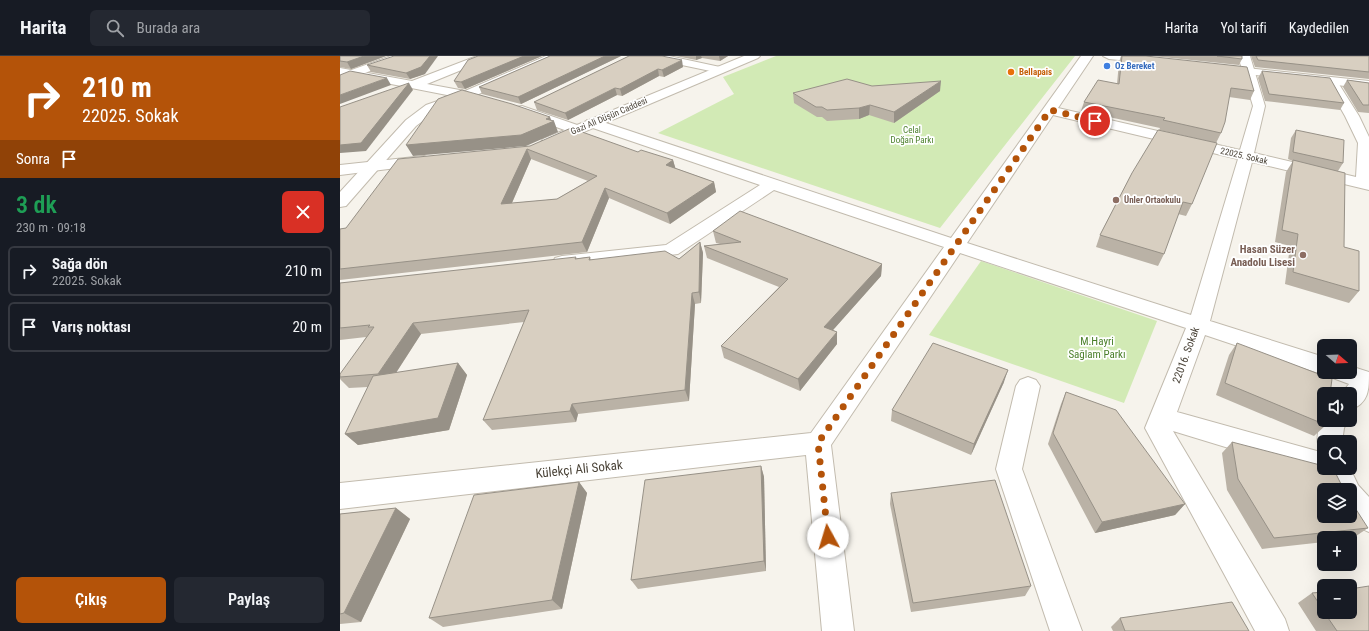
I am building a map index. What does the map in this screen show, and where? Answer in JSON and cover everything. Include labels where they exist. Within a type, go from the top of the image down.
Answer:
[{"type":"street","points":[[340,78],[346,72],[402,56]]},
{"type":"street","points":[[392,93],[487,56]]},
{"type":"street","points":[[341,200],[411,122],[431,108],[466,95],[555,56]]},
{"type":"street","points":[[652,56],[720,70]]},
{"type":"street","name":"Gazi Ali Düşün Caddesi","points":[[536,148],[585,126],[754,56]]},
{"type":"street","points":[[838,631],[818,443],[1088,56]]},
{"type":"street","points":[[1109,56],[1164,62]]},
{"type":"street","points":[[1210,67],[1246,64],[1331,81],[1369,85]]},
{"type":"street","name":"22016. Sokak","points":[[1246,64],[1259,106],[1198,325],[1158,428],[1273,631]]},
{"type":"street","points":[[346,72],[414,84],[487,101]]},
{"type":"street","points":[[1331,81],[1352,116],[1365,143],[1367,184]]},
{"type":"street","points":[[522,110],[536,103]]},
{"type":"street","points":[[508,106],[585,126],[772,184],[1317,364]]},
{"type":"street","name":"22025. Sokak","points":[[1050,110],[1367,184]]},
{"type":"street","points":[[340,170],[433,160]]},
{"type":"street","points":[[545,264],[671,250],[772,184]]},
{"type":"street","points":[[1357,377],[1367,380],[1357,392]]},
{"type":"street","points":[[1028,386],[1009,469],[1066,631]]},
{"type":"street","points":[[1163,418],[1317,466]]},
{"type":"street","name":"Külekçi Ali Sokak","points":[[340,496],[818,443]]},
{"type":"street","points":[[1357,503],[1369,519]]},
{"type":"green space","name":"Celal Doğan Parkı","points":[[776,56],[1075,56],[940,228],[658,133],[734,94],[723,77]]},
{"type":"green space","name":"M.Hayri Sağlam Parkı","points":[[981,261],[1157,321],[1124,403],[929,335]]},
{"type":"building","points":[[340,56],[364,56],[347,62],[340,61]]},
{"type":"building","points":[[394,56],[430,56],[421,67],[406,73],[367,65]]},
{"type":"building","points":[[478,56],[524,56],[461,82],[454,81],[468,60]]},
{"type":"building","points":[[550,56],[605,56],[518,97],[479,87]]},
{"type":"building","points":[[629,56],[662,56],[682,60],[662,70],[658,69],[620,89],[615,88],[565,113],[534,102]]},
{"type":"building","points":[[1122,56],[1146,56],[1247,67],[1254,91],[1231,88],[1225,122],[1221,133],[1163,120],[1165,118],[1084,102],[1098,80],[1119,84]]},
{"type":"building","points":[[1217,56],[1242,56],[1242,59]]},
{"type":"building","points":[[1256,56],[1369,56],[1369,72],[1258,60]]},
{"type":"building","points":[[350,71],[387,78],[340,95],[340,75]]},
{"type":"building","points":[[1262,71],[1330,78],[1344,103],[1269,94]]},
{"type":"building","points":[[847,79],[872,86],[941,81],[894,112],[870,105],[859,108],[827,110],[822,107],[816,107],[793,93]]},
{"type":"building","points":[[1347,80],[1369,83],[1369,105],[1363,105]]},
{"type":"building","points":[[409,83],[361,143],[340,145],[340,107]]},
{"type":"building","points":[[462,90],[512,104],[550,117],[546,119],[554,121],[521,135],[406,145],[438,99]]},
{"type":"building","points":[[571,128],[638,152],[641,150],[673,160],[666,165],[714,182],[667,213],[605,188],[582,242],[340,269],[340,229],[346,228],[398,159],[530,146]],"holes":[[[527,149],[597,176],[557,199],[501,204]]]},
{"type":"building","points":[[1158,130],[1217,143],[1192,204],[1183,202],[1164,254],[1100,235],[1132,173]]},
{"type":"building","points":[[1296,130],[1344,140],[1343,163],[1293,152]]},
{"type":"building","points":[[1293,160],[1345,173],[1344,247],[1359,251],[1359,291],[1293,272],[1298,234],[1282,230]]},
{"type":"building","points":[[740,211],[882,264],[824,327],[837,332],[798,379],[721,346],[788,279],[704,246],[741,242],[713,231]]},
{"type":"building","points":[[700,242],[699,292],[692,293],[685,390],[572,404],[570,411],[483,420],[529,310],[413,323],[378,374],[340,377],[340,374],[374,327],[368,327],[370,325],[340,328],[340,283],[576,257],[575,259],[590,257],[589,260],[665,251],[679,259]]},
{"type":"building","points":[[933,343],[1008,370],[974,444],[892,410]]},
{"type":"building","points":[[1237,343],[1317,373],[1317,379],[1332,379],[1331,387],[1317,387],[1317,421],[1225,383]]},
{"type":"building","points":[[458,363],[438,418],[345,434],[373,376]]},
{"type":"building","points":[[1066,392],[1116,410],[1185,504],[1102,522],[1053,433]]},
{"type":"building","points":[[1232,442],[1317,464],[1317,475],[1336,475],[1340,483],[1317,483],[1317,523],[1357,523],[1357,511],[1368,528],[1340,531],[1317,531],[1317,533],[1274,538],[1238,479]]},
{"type":"building","points":[[761,466],[764,561],[631,580],[645,480]]},
{"type":"building","points":[[995,480],[1031,586],[913,603],[891,493]]},
{"type":"building","points":[[579,482],[552,600],[429,618],[474,495]]},
{"type":"building","points":[[396,508],[344,613],[340,614],[340,514]]},
{"type":"building","points":[[1369,586],[1369,631],[1337,631],[1329,619],[1357,619],[1357,588]]},
{"type":"building","points":[[1312,593],[1317,593],[1317,600]]},
{"type":"building","points":[[1232,602],[1249,631],[1125,631],[1120,618]]},
{"type":"place","name":"Oz Bereket","points":[[1107,66]]},
{"type":"place","name":"Bellapais","points":[[1011,72]]},
{"type":"place","name":"Ünler Ortaokulu","points":[[1116,200]]},
{"type":"place","name":"Hasan Süzer Anadolu Lisesi","points":[[1303,255]]},
{"type":"route","points":[[828,537],[818,443],[1050,110],[1095,121]]}]
